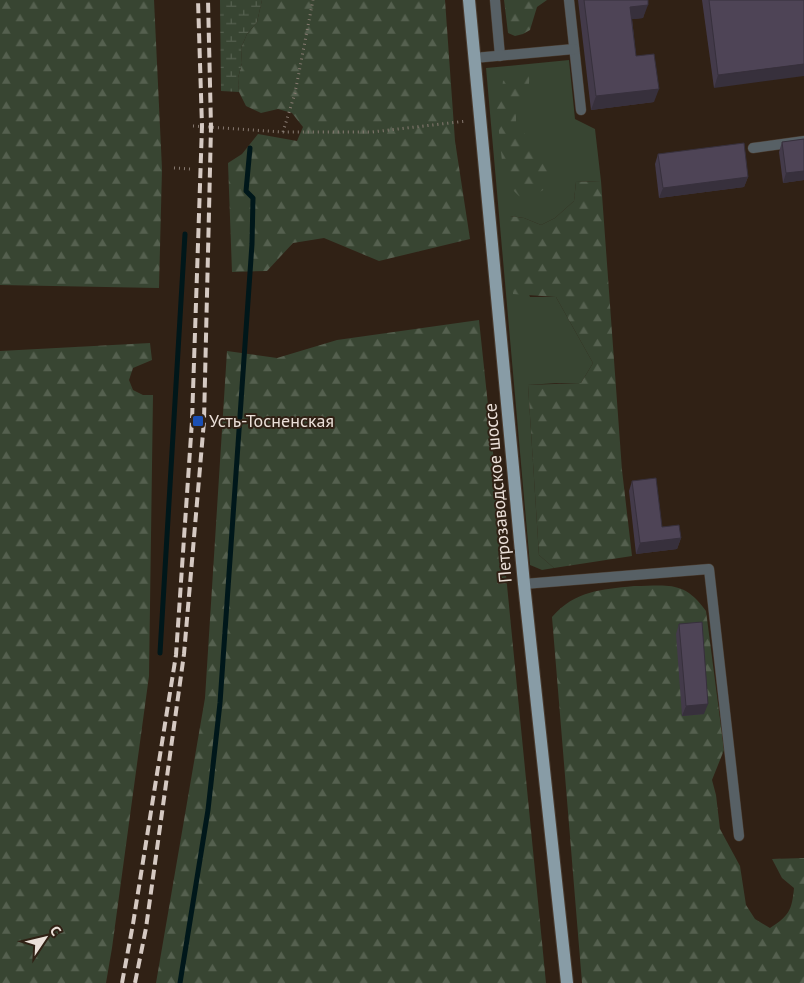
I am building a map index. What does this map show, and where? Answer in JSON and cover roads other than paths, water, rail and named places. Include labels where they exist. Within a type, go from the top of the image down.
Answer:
[{"type":"main road","name":"Петрозаводское шоссе","points":[[469,0],[524,584],[566,983]]},
{"type":"lane","points":[[495,0],[500,56]]},
{"type":"lane","points":[[569,0],[581,110]]},
{"type":"lane","points":[[474,58],[574,49]]},
{"type":"lane","points":[[753,148],[804,141]]},
{"type":"lane","points":[[524,584],[709,569],[739,836]]},
{"type":"waterway","points":[[180,983],[208,810],[220,703],[252,244],[253,198],[246,191],[250,148]]},
{"type":"waterway","points":[[160,653],[185,234]]},
{"type":"railway","points":[[122,983],[176,655],[192,421],[202,126],[198,0]]},
{"type":"railway","points":[[135,983],[146,928],[184,654],[204,421],[211,127],[208,0]]},
{"type":"place","name":"Усть-Тосненская","points":[[198,421]]}]
